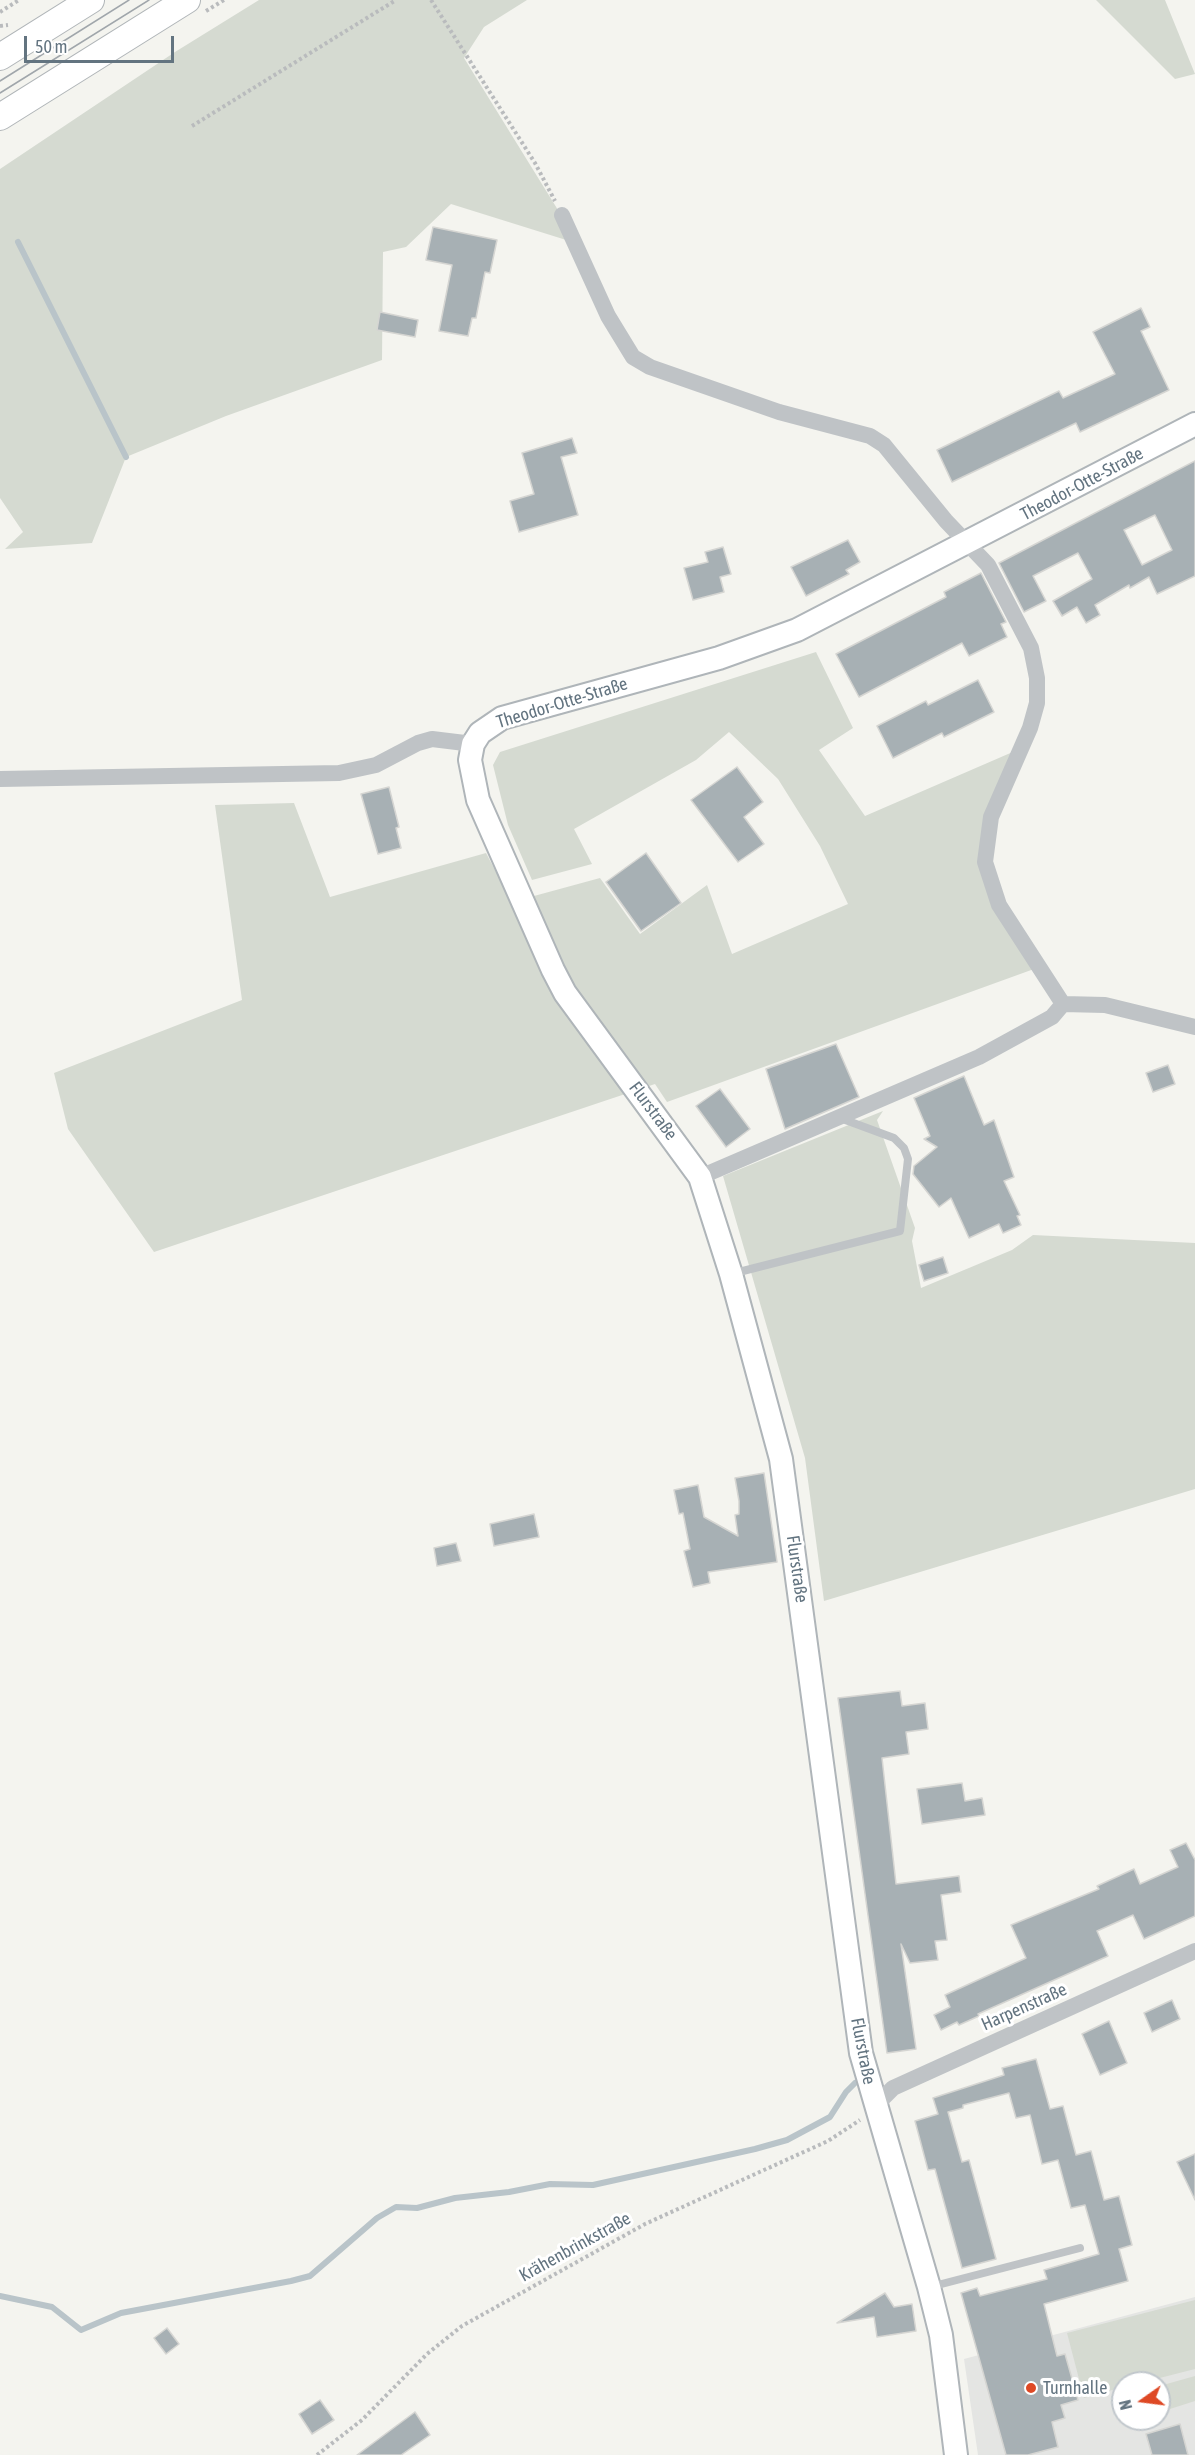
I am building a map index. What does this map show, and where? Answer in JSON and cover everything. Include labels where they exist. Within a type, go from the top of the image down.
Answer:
[{"type":"main road","points":[[0,57],[91,0]]},
{"type":"main road","points":[[0,117],[187,0]]},
{"type":"street","points":[[562,215],[608,316],[633,357],[650,367],[779,412],[870,436],[884,445],[946,521],[988,565],[1031,648],[1037,678],[1037,703],[1030,729],[991,817],[985,862],[999,905],[1063,1004]]},
{"type":"street","name":"Theodor-Otte-Straße","points":[[473,744],[488,725],[502,718],[719,658],[797,630],[1195,424]]},
{"type":"street","points":[[0,779],[339,772],[376,765],[418,742],[432,739],[473,744]]},
{"type":"street","name":"Flurstraße","points":[[473,744],[471,775],[478,800],[553,970],[565,993],[700,1177],[731,1274],[781,1459],[861,2053],[874,2106],[941,2335],[956,2455]]},
{"type":"street","points":[[1063,1004],[1105,1005],[1195,1027]]},
{"type":"street","points":[[700,1177],[979,1057],[1052,1017],[1063,1004]]},
{"type":"street","name":"Harpenstraße","points":[[874,2106],[893,2088],[1195,1951]]},
{"type":"lane","points":[[731,1274],[900,1231],[907,1153],[894,1138],[840,1118]]},
{"type":"lane","points":[[929,2288],[1080,2248]]},
{"type":"path","points":[[0,12],[19,0]]},
{"type":"path","points":[[192,126],[396,0]]},
{"type":"path","points":[[431,0],[535,162],[562,215]]},
{"type":"path","name":"Krähenbrinkstraße","points":[[316,2455],[362,2420],[427,2354],[462,2326],[645,2224],[828,2141],[853,2127],[874,2106]]},
{"type":"shaded area","points":[[259,0],[527,0],[484,27],[464,58],[579,244],[451,204],[406,247],[383,252],[382,360],[226,416],[126,457],[92,543],[5,549],[23,532],[0,498],[0,169],[175,52]]},
{"type":"shaded area","points":[[1096,0],[1165,0],[1195,74],[1175,79]]},
{"type":"shaded area","points":[[816,652],[853,728],[819,750],[865,816],[1015,751],[980,849],[1034,969],[667,1102],[655,1084],[154,1252],[68,1129],[54,1073],[242,1000],[215,805],[294,803],[330,897],[486,853],[512,902],[600,878],[640,934],[707,885],[732,954],[848,904],[820,846],[778,779],[729,732],[696,760],[574,829],[592,864],[532,880],[508,825],[493,765],[500,752]]},
{"type":"shaded area","points":[[883,1111],[877,1120],[915,1228],[912,1241],[921,1288],[1012,1250],[1033,1235],[1195,1243],[1195,1489],[824,1601],[805,1458],[723,1176]]},
{"type":"shaded area","points":[[1195,2297],[1195,2455],[978,2455],[964,2359]]},
{"type":"shaded area","points":[[1195,2300],[1195,2369],[1171,2375],[1171,2371],[1111,2371],[1111,2390],[1084,2398],[1067,2333]]},
{"type":"shaded area","points":[[1195,2376],[1195,2401],[1171,2409],[1171,2383]]},
{"type":"building","points":[[433,227],[497,240],[490,273],[485,272],[476,318],[472,318],[468,336],[439,331],[452,265],[426,260]]},
{"type":"building","points":[[1141,308],[1150,327],[1141,331],[1169,390],[1080,432],[1076,423],[952,482],[937,450],[1059,391],[1063,398],[1115,374],[1093,332]]},
{"type":"building","points":[[380,312],[418,320],[415,337],[377,330]]},
{"type":"building","points":[[572,438],[577,453],[561,457],[578,515],[519,532],[510,501],[534,494],[522,453]]},
{"type":"building","points":[[1195,461],[1195,576],[1157,594],[1149,577],[1130,588],[1129,585],[1095,605],[1100,615],[1086,623],[1077,607],[1062,616],[1053,601],[1092,579],[1078,553],[1033,576],[1046,601],[1024,612],[999,563]],"holes":[[[1155,515],[1172,550],[1142,565],[1124,530]]]},
{"type":"building","points":[[848,540],[860,562],[846,570],[849,574],[806,596],[791,567]]},
{"type":"building","points":[[723,547],[731,574],[720,577],[724,592],[693,600],[684,568],[708,562],[705,552]]},
{"type":"building","points":[[981,573],[1006,622],[1001,624],[1007,637],[969,656],[962,643],[859,697],[836,654],[946,597],[944,592]]},
{"type":"building","points":[[978,680],[994,712],[944,737],[942,733],[893,758],[877,726],[926,701],[928,705]]},
{"type":"building","points":[[737,767],[763,802],[744,817],[764,844],[738,862],[691,800]]},
{"type":"building","points":[[389,787],[399,827],[396,828],[401,848],[378,854],[361,794]]},
{"type":"building","points":[[646,853],[681,903],[641,931],[606,882]]},
{"type":"building","points":[[836,1044],[859,1097],[785,1129],[766,1069]]},
{"type":"building","points":[[1168,1065],[1175,1084],[1153,1092],[1146,1073]]},
{"type":"building","points":[[964,1076],[984,1125],[994,1120],[1014,1177],[1004,1181],[1020,1215],[1017,1216],[1021,1225],[1003,1233],[999,1224],[969,1238],[951,1198],[939,1207],[913,1174],[914,1166],[937,1147],[924,1139],[930,1136],[914,1098]]},
{"type":"building","points":[[720,1089],[750,1129],[726,1147],[696,1106]]},
{"type":"building","points":[[943,1257],[948,1273],[924,1281],[919,1265]]},
{"type":"building","points":[[764,1473],[777,1562],[708,1572],[710,1583],[693,1587],[684,1551],[690,1549],[683,1513],[679,1514],[674,1490],[698,1485],[704,1517],[738,1536],[735,1515],[739,1514],[739,1501],[735,1478]]},
{"type":"building","points":[[534,1514],[539,1537],[494,1546],[490,1524]]},
{"type":"building","points":[[456,1543],[461,1561],[437,1566],[434,1548]]},
{"type":"building","points":[[900,1691],[902,1706],[925,1703],[928,1729],[906,1732],[909,1754],[882,1758],[896,1884],[959,1876],[961,1892],[941,1895],[947,1940],[935,1941],[938,1960],[910,1963],[901,1944],[916,2049],[887,2053],[838,1698]]},
{"type":"building","points":[[962,1783],[965,1801],[982,1798],[985,1815],[922,1824],[917,1789]]},
{"type":"building","points":[[1186,1843],[1195,1860],[1195,1916],[1144,1939],[1133,1915],[1097,1931],[1108,1956],[978,2014],[979,2016],[959,2025],[957,2022],[941,2030],[934,2015],[950,2007],[945,1995],[1026,1958],[1011,1925],[1099,1889],[1097,1886],[1134,1869],[1140,1884],[1178,1867],[1170,1850]]},
{"type":"building","points":[[1172,2000],[1180,2019],[1152,2032],[1144,2013]]},
{"type":"building","points":[[1109,2021],[1127,2063],[1100,2075],[1082,2034]]},
{"type":"building","points":[[1036,2059],[1050,2109],[1063,2106],[1076,2155],[1091,2151],[1104,2200],[1119,2196],[1132,2245],[1119,2249],[1128,2281],[1044,2304],[1057,2356],[1065,2354],[1078,2400],[1061,2405],[1065,2418],[1052,2422],[1058,2447],[1028,2455],[1006,2455],[961,2293],[977,2288],[980,2296],[1047,2279],[1044,2270],[1099,2254],[1085,2205],[1071,2208],[1058,2160],[1042,2164],[1030,2115],[1016,2118],[1009,2093],[963,2105],[963,2108],[948,2112],[962,2162],[969,2160],[996,2259],[962,2268],[935,2169],[928,2170],[915,2121],[938,2114],[933,2098],[1004,2075],[1002,2068]]},
{"type":"building","points":[[1195,2154],[1195,2200],[1177,2162]]},
{"type":"building","points":[[885,2293],[894,2307],[912,2304],[916,2331],[877,2337],[874,2317],[837,2323]]},
{"type":"building","points":[[167,2328],[179,2344],[166,2354],[154,2338]]},
{"type":"building","points":[[320,2400],[334,2420],[312,2434],[299,2414]]},
{"type":"building","points":[[415,2412],[430,2435],[401,2455],[357,2455]]},
{"type":"building","points":[[1180,2424],[1188,2455],[1152,2455],[1146,2434],[1171,2431],[1171,2427]]},
{"type":"waterway","points":[[18,242],[126,457]]},
{"type":"waterway","points":[[0,2296],[52,2307],[81,2330],[121,2313],[291,2281],[310,2276],[377,2218],[396,2207],[417,2208],[455,2198],[509,2192],[550,2184],[593,2185],[755,2149],[787,2140],[830,2117],[846,2092],[855,2083]]},
{"type":"tram line","points":[[0,81],[129,0]]},
{"type":"tram line","points":[[0,93],[149,0]]},
{"type":"place","name":"Turnhalle","points":[[1031,2388]]}]
